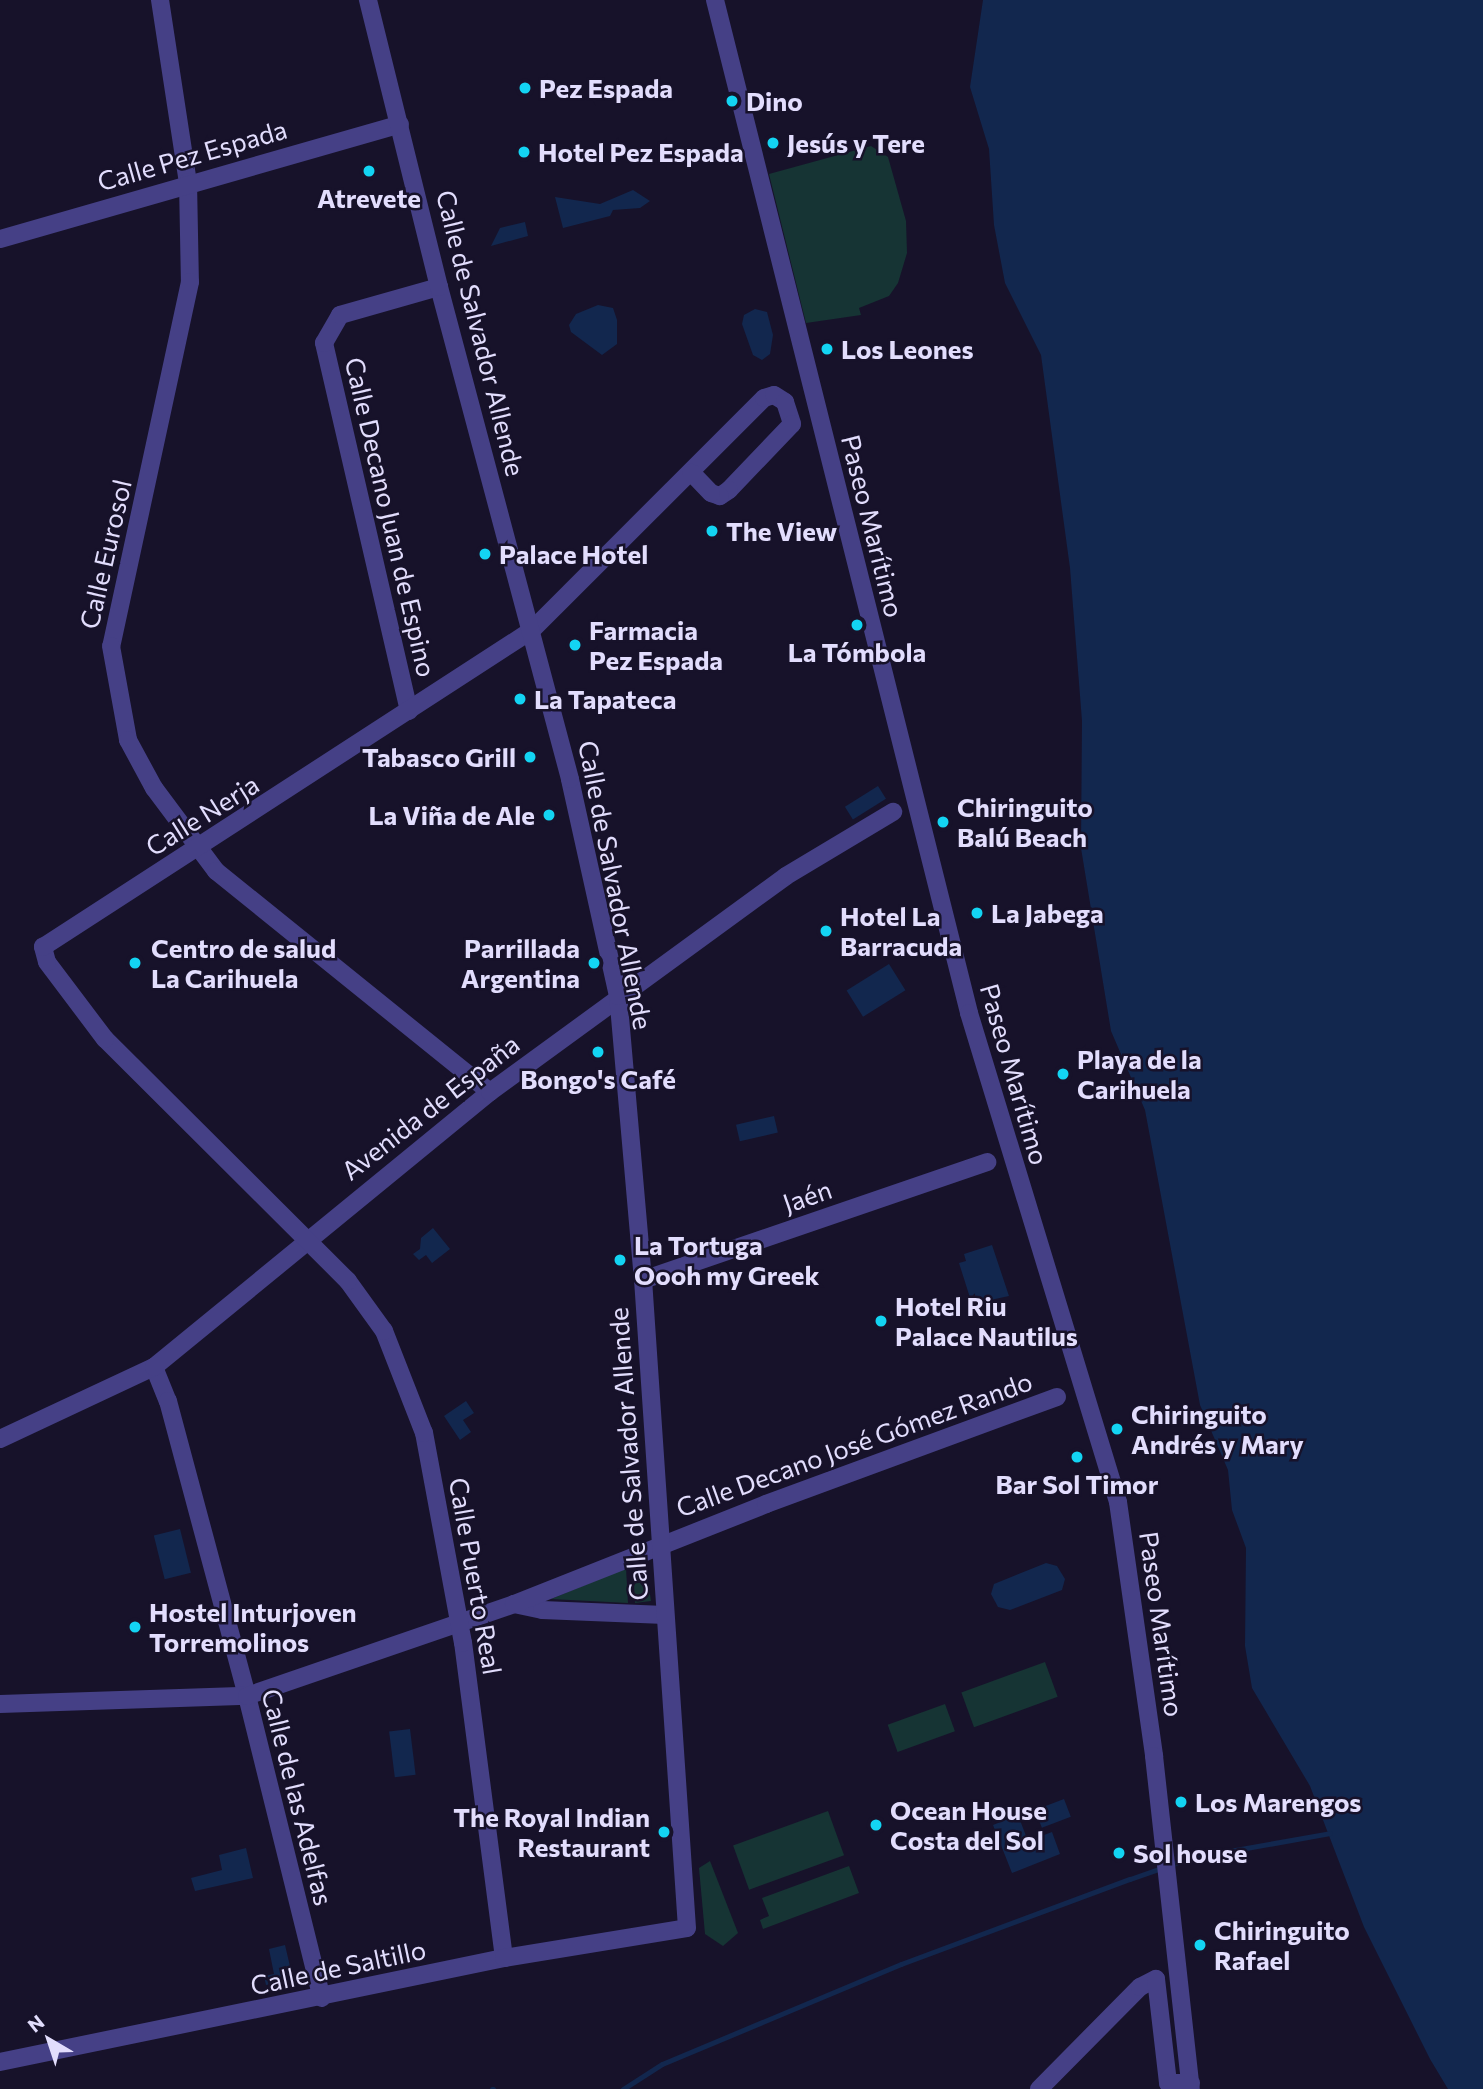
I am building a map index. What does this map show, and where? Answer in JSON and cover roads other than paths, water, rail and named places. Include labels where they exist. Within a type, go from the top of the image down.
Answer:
[{"type":"street","name":"Calle Eurosol","points":[[160,0],[188,182],[190,282],[111,646],[128,740],[154,788],[200,849],[243,897],[491,1092]]},
{"type":"street","name":"Calle de Salvador Allende","points":[[368,0],[439,287],[532,630],[618,996],[643,1280],[687,1928]]},
{"type":"street","name":"Paseo Marítimo","points":[[715,0],[969,1013],[1118,1502],[1168,1875],[1191,2086]]},
{"type":"street","name":"Calle Pez Espada","points":[[0,239],[188,182],[400,124]]},
{"type":"street","name":"Calle Decano Juan de Espino","points":[[409,711],[324,343],[340,315],[439,287]]},
{"type":"street","name":"Calle Nerja","points":[[306,1238],[153,1091],[105,1039],[47,962],[43,947],[54,936],[200,849],[532,630],[692,473],[764,398],[774,395],[785,402],[792,424],[729,490],[720,496],[711,494],[692,473]]},
{"type":"street","name":"Avenida de España","points":[[0,1439],[154,1367],[306,1238],[618,996],[786,876],[893,812]]},
{"type":"street","name":"Jaén","points":[[643,1280],[987,1162]]},
{"type":"street","name":"Calle Puerto Real","points":[[306,1238],[348,1280],[384,1331],[425,1433],[459,1622],[504,1958]]},
{"type":"street","name":"Calle de las Adelfas","points":[[154,1367],[168,1401],[247,1696],[322,1998]]},
{"type":"street","name":"Calle Decano José Gómez Rando","points":[[0,1704],[247,1696],[514,1604],[660,1545],[1057,1397]]},
{"type":"street","name":"Calle Decano José Gómez Rando","points":[[514,1604],[542,1610],[665,1615]]},
{"type":"street","name":"Calle de Saltillo","points":[[0,2062],[322,1998],[504,1958],[687,1928]]},
{"type":"street","points":[[1039,2089],[1140,1987],[1156,1979],[1168,2083],[1191,2086]]},
{"type":"water","points":[[983,0],[1483,0],[1483,2089],[1448,2089],[1430,2059],[1364,1927],[1310,1786],[1252,1688],[1245,1646],[1246,1548],[1232,1510],[1228,1470],[1200,1405],[1145,1110],[1111,1031],[1081,848],[1082,721],[1070,568],[1041,355],[1005,283],[994,225],[989,149],[970,87]]},
{"type":"water","points":[[633,190],[650,201],[640,208],[613,210],[610,216],[563,228],[555,197],[600,204]]},
{"type":"water","points":[[525,222],[528,236],[491,246],[500,228]]},
{"type":"water","points":[[598,305],[613,308],[617,320],[617,344],[602,355],[571,332],[569,325],[576,314]]},
{"type":"water","points":[[755,309],[767,312],[773,335],[770,354],[762,360],[753,355],[742,324],[744,315]]},
{"type":"water","points":[[878,786],[886,799],[853,819],[845,807]]},
{"type":"water","points":[[889,964],[905,990],[863,1017],[847,990]]},
{"type":"water","points":[[774,1116],[778,1133],[740,1141],[736,1125]]},
{"type":"water","points":[[433,1228],[450,1249],[432,1263],[426,1255],[419,1260],[413,1254],[420,1249],[421,1238]]},
{"type":"water","points":[[992,1245],[1009,1296],[972,1304],[959,1263],[966,1261],[964,1254]]},
{"type":"water","points":[[466,1401],[474,1413],[463,1420],[471,1432],[460,1440],[444,1416]]},
{"type":"water","points":[[180,1529],[191,1573],[165,1579],[154,1536]]},
{"type":"water","points":[[1046,1563],[1057,1566],[1065,1579],[1062,1590],[1010,1610],[998,1607],[991,1594],[994,1584]]},
{"type":"water","points":[[410,1729],[416,1775],[395,1777],[389,1732]]},
{"type":"water","points":[[1064,1799],[1071,1817],[1042,1828],[1035,1810]]},
{"type":"water","points":[[1018,1815],[1028,1841],[1052,1832],[1060,1854],[1012,1873],[993,1825]]},
{"type":"water","points":[[246,1848],[253,1878],[195,1891],[191,1878],[222,1870],[219,1855]]},
{"type":"water","points":[[285,1945],[293,1979],[266,1985],[264,1976],[274,1974],[269,1949]]},
{"type":"waterway","points":[[623,2089],[662,2064],[901,1964],[1130,1879],[1190,1858],[1330,1833]]},
{"type":"place","name":"Pez Espada","points":[[525,88]]},
{"type":"place","name":"Dino","points":[[732,101]]},
{"type":"place","name":"Jesús y Tere","points":[[773,143]]},
{"type":"place","name":"Hotel Pez Espada","points":[[524,152]]},
{"type":"place","name":"Atrevete","points":[[369,171]]},
{"type":"place","name":"Los Leones","points":[[827,349]]},
{"type":"place","name":"The View","points":[[712,531]]},
{"type":"place","name":"Palace Hotel","points":[[485,554]]},
{"type":"place","name":"La Tómbola","points":[[857,625]]},
{"type":"place","name":"Farmacia Pez Espada","points":[[575,645]]},
{"type":"place","name":"La Tapateca","points":[[520,699]]},
{"type":"place","name":"Tabasco Grill","points":[[530,757]]},
{"type":"place","name":"La Viña de Ale","points":[[549,815]]},
{"type":"place","name":"Chiringuito Balú Beach","points":[[943,822]]},
{"type":"place","name":"La Jabega","points":[[977,913]]},
{"type":"place","name":"Hotel La Barracuda","points":[[826,931]]},
{"type":"place","name":"Centro de salud La Carihuela","points":[[135,963]]},
{"type":"place","name":"Parrillada Argentina","points":[[594,963]]},
{"type":"place","name":"Bongo's Café","points":[[598,1052]]},
{"type":"place","name":"Playa de la Carihuela","points":[[1063,1074]]},
{"type":"place","name":"La Tortuga Oooh my Greek","points":[[620,1260]]},
{"type":"place","name":"Hotel Riu Palace Nautilus","points":[[881,1321]]},
{"type":"place","name":"Chiringuito Andrés y Mary","points":[[1117,1429]]},
{"type":"place","name":"Bar Sol Timor","points":[[1077,1457]]},
{"type":"place","name":"Hostel Inturjoven Torremolinos","points":[[135,1627]]},
{"type":"place","name":"Los Marengos","points":[[1181,1802]]},
{"type":"place","name":"Ocean House Costa del Sol","points":[[876,1825]]},
{"type":"place","name":"The Royal Indian Restaurant","points":[[664,1832]]},
{"type":"place","name":"Sol house","points":[[1119,1853]]},
{"type":"place","name":"Chiringuito Rafael","points":[[1200,1945]]}]
